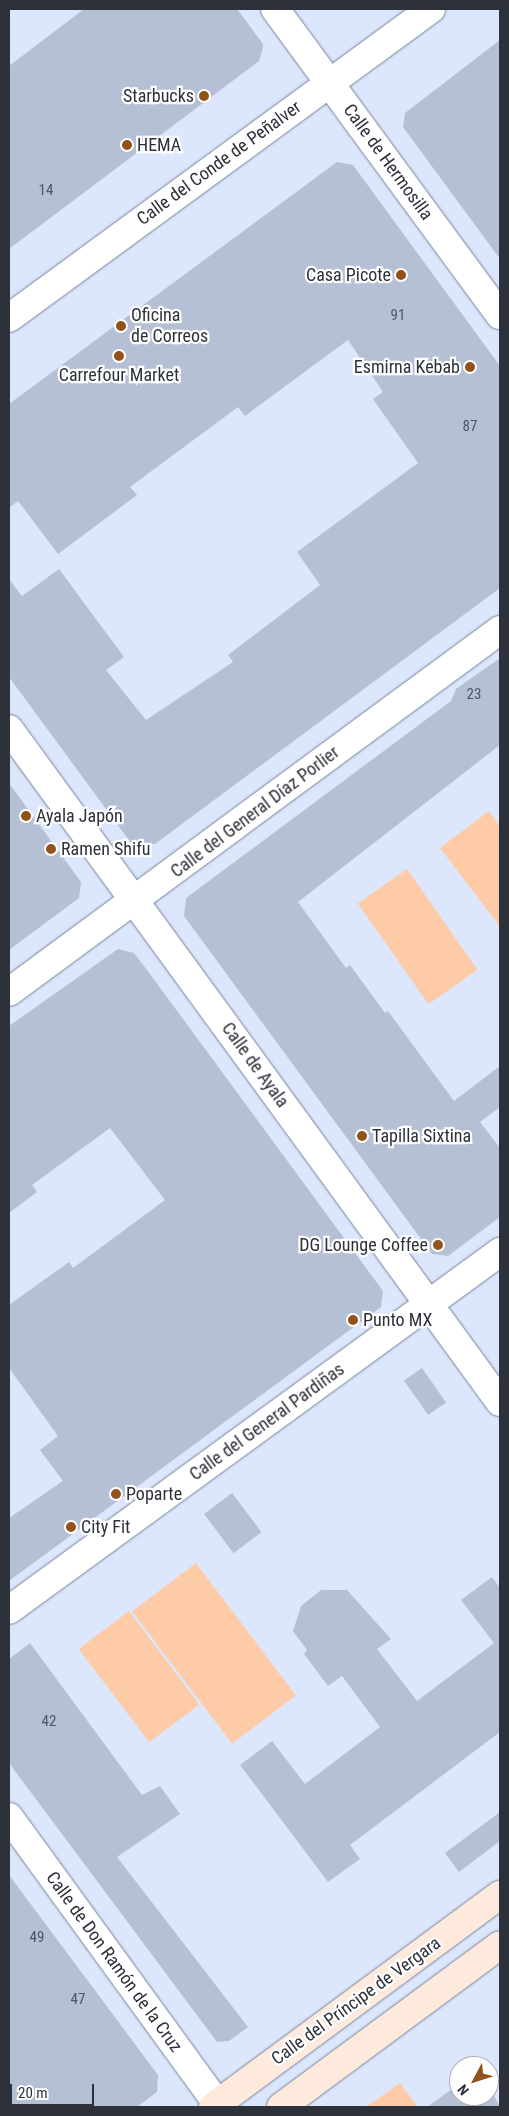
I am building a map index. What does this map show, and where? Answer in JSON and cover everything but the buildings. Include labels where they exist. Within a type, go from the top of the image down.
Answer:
[{"type":"main road","name":"Calle del Príncipe de Vergara","points":[[217,2106],[500,1895]]},
{"type":"main road","points":[[280,2107],[500,1944]]},
{"type":"street","name":"Calle de Hermosilla","points":[[275,9],[500,315]]},
{"type":"street","name":"Calle del Conde de Peñalver","points":[[9,318],[431,9]]},
{"type":"street","name":"Calle del General Díaz Porlier","points":[[9,992],[500,630]]},
{"type":"street","name":"Calle de Ayala","points":[[9,729],[500,1402]]},
{"type":"street","name":"Calle del General Pardiñas","points":[[9,1610],[500,1252]]},
{"type":"street","name":"Calle de Don Ramón de la Cruz","points":[[9,1817],[217,2106]]},
{"type":"shaded area","points":[[489,811],[500,827],[500,927],[440,848]]},
{"type":"shaded area","points":[[407,869],[478,970],[428,1004],[358,903]]},
{"type":"shaded area","points":[[196,1563],[296,1696],[232,1744],[132,1611]]},
{"type":"shaded area","points":[[129,1611],[199,1704],[149,1742],[79,1649]]},
{"type":"shaded area","points":[[400,2083],[418,2107],[366,2107]]},
{"type":"place","name":"Starbucks","points":[[204,96]]},
{"type":"place","name":"HEMA","points":[[127,145]]},
{"type":"place","name":"Casa Picote","points":[[401,275]]},
{"type":"place","name":"Oficina de Correos","points":[[121,326]]},
{"type":"place","name":"Carrefour Market","points":[[119,356]]},
{"type":"place","name":"Esmirna Kebab","points":[[470,367]]},
{"type":"place","name":"Ayala Japón","points":[[26,816]]},
{"type":"place","name":"Ramen Shifu","points":[[51,849]]},
{"type":"place","name":"Tapilla Sixtina","points":[[362,1136]]},
{"type":"place","name":"DG Lounge Coffee","points":[[438,1245]]},
{"type":"place","name":"Punto MX","points":[[353,1320]]},
{"type":"place","name":"Poparte","points":[[116,1494]]},
{"type":"place","name":"City Fit","points":[[71,1527]]}]
